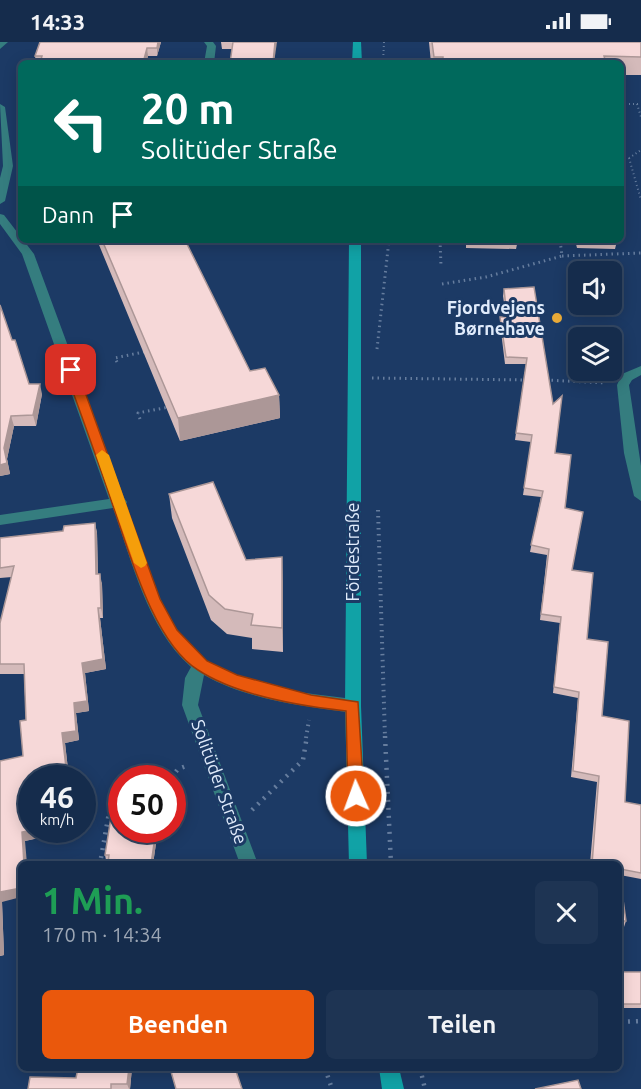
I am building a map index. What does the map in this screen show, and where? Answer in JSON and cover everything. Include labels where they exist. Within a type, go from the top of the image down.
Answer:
[{"type":"main road","points":[[357,42],[357,60]]},
{"type":"main road","name":"Fördestraße","points":[[355,243],[353,706],[358,861]]},
{"type":"main road","points":[[390,1071],[393,1089]]},
{"type":"street","points":[[0,46],[4,42]]},
{"type":"street","points":[[208,42],[212,46],[209,60]]},
{"type":"street","points":[[0,107],[8,166],[0,201]]},
{"type":"street","points":[[0,217],[18,241]]},
{"type":"street","points":[[20,243],[28,254],[120,502],[153,599],[172,634],[201,665],[234,680],[311,701],[353,706]]},
{"type":"street","points":[[641,370],[627,376],[623,385],[631,453],[641,496]]},
{"type":"street","points":[[0,519],[120,502]]},
{"type":"street","name":"Solitüder Straße","points":[[201,665],[193,678],[190,705],[248,861]]},
{"type":"path","points":[[383,60],[384,42]]},
{"type":"path","points":[[639,104],[641,117]]},
{"type":"path","points":[[624,157],[629,158],[641,150]]},
{"type":"path","points":[[629,158],[641,200]]},
{"type":"path","points":[[376,358],[389,256],[388,243]]},
{"type":"path","points":[[440,243],[441,266]]},
{"type":"path","points":[[560,243],[562,256]]},
{"type":"path","points":[[442,284],[486,277],[562,256],[641,253]]},
{"type":"path","points":[[117,362],[115,358],[153,350]]},
{"type":"path","points":[[375,390],[376,368]]},
{"type":"path","points":[[353,378],[528,380]]},
{"type":"path","points":[[539,380],[623,385]]},
{"type":"path","points":[[140,418],[138,413],[178,405]]},
{"type":"path","points":[[377,506],[380,634],[391,861]]},
{"type":"path","points":[[233,821],[259,806],[303,760],[311,701]]},
{"type":"path","points":[[101,858],[108,818]]},
{"type":"path","points":[[622,1022],[641,1021]]},
{"type":"path","points":[[326,1071],[332,1089]]},
{"type":"path","points":[[421,1071],[425,1089]]},
{"type":"building","points":[[40,42],[158,42],[157,48],[147,48],[144,60],[41,60],[42,56],[35,56]]},
{"type":"building","points":[[233,42],[275,42],[273,60],[230,60]]},
{"type":"building","points":[[432,42],[641,42],[641,57],[604,56],[605,60],[443,60],[443,57],[434,57]]},
{"type":"building","points":[[103,243],[186,243],[250,371],[265,368],[279,395],[178,418]]},
{"type":"building","points":[[534,287],[553,404],[562,396],[555,453],[571,455],[565,508],[583,512],[572,570],[593,573],[587,639],[608,642],[602,716],[629,721],[625,802],[641,805],[641,873],[622,869],[622,861],[592,861],[599,776],[573,771],[579,692],[554,687],[561,617],[541,614],[549,549],[531,545],[543,491],[524,488],[532,435],[516,433],[527,358],[506,357],[500,317],[507,317],[504,289]]},
{"type":"building","points":[[0,305],[12,340],[15,340],[29,384],[40,384],[33,415],[11,416],[4,448],[7,463],[0,465]]},
{"type":"building","points":[[213,482],[246,560],[282,557],[282,628],[251,625],[253,614],[225,609],[209,595],[169,494]]},
{"type":"building","points":[[95,523],[96,574],[100,574],[101,608],[98,608],[103,659],[82,663],[87,701],[74,703],[76,731],[62,733],[66,765],[18,765],[18,843],[23,843],[24,861],[18,861],[18,889],[0,892],[0,761],[23,756],[20,721],[26,720],[24,664],[0,664],[0,623],[14,566],[0,568],[0,538],[63,531],[64,526]]},
{"type":"building","points":[[108,836],[108,843],[154,843],[151,861],[108,861],[109,855],[105,855]]},
{"type":"building","points":[[622,892],[626,921],[622,921]]},
{"type":"building","points":[[622,972],[641,972],[641,1004],[622,1004]]},
{"type":"building","points":[[77,1071],[129,1071],[127,1084],[111,1084],[111,1089],[28,1089],[30,1077],[76,1078]]},
{"type":"building","points":[[171,1071],[236,1071],[242,1089],[176,1089]]},
{"type":"building","points":[[578,1080],[581,1089],[535,1089]]},
{"type":"slow traffic","points":[[102,455],[141,563]]},
{"type":"place","name":"Fjordvejens Børnehave","points":[[557,318]]},
{"type":"route","points":[[71,370],[153,599],[172,634],[201,665],[234,680],[311,701],[353,706],[356,796]]}]
